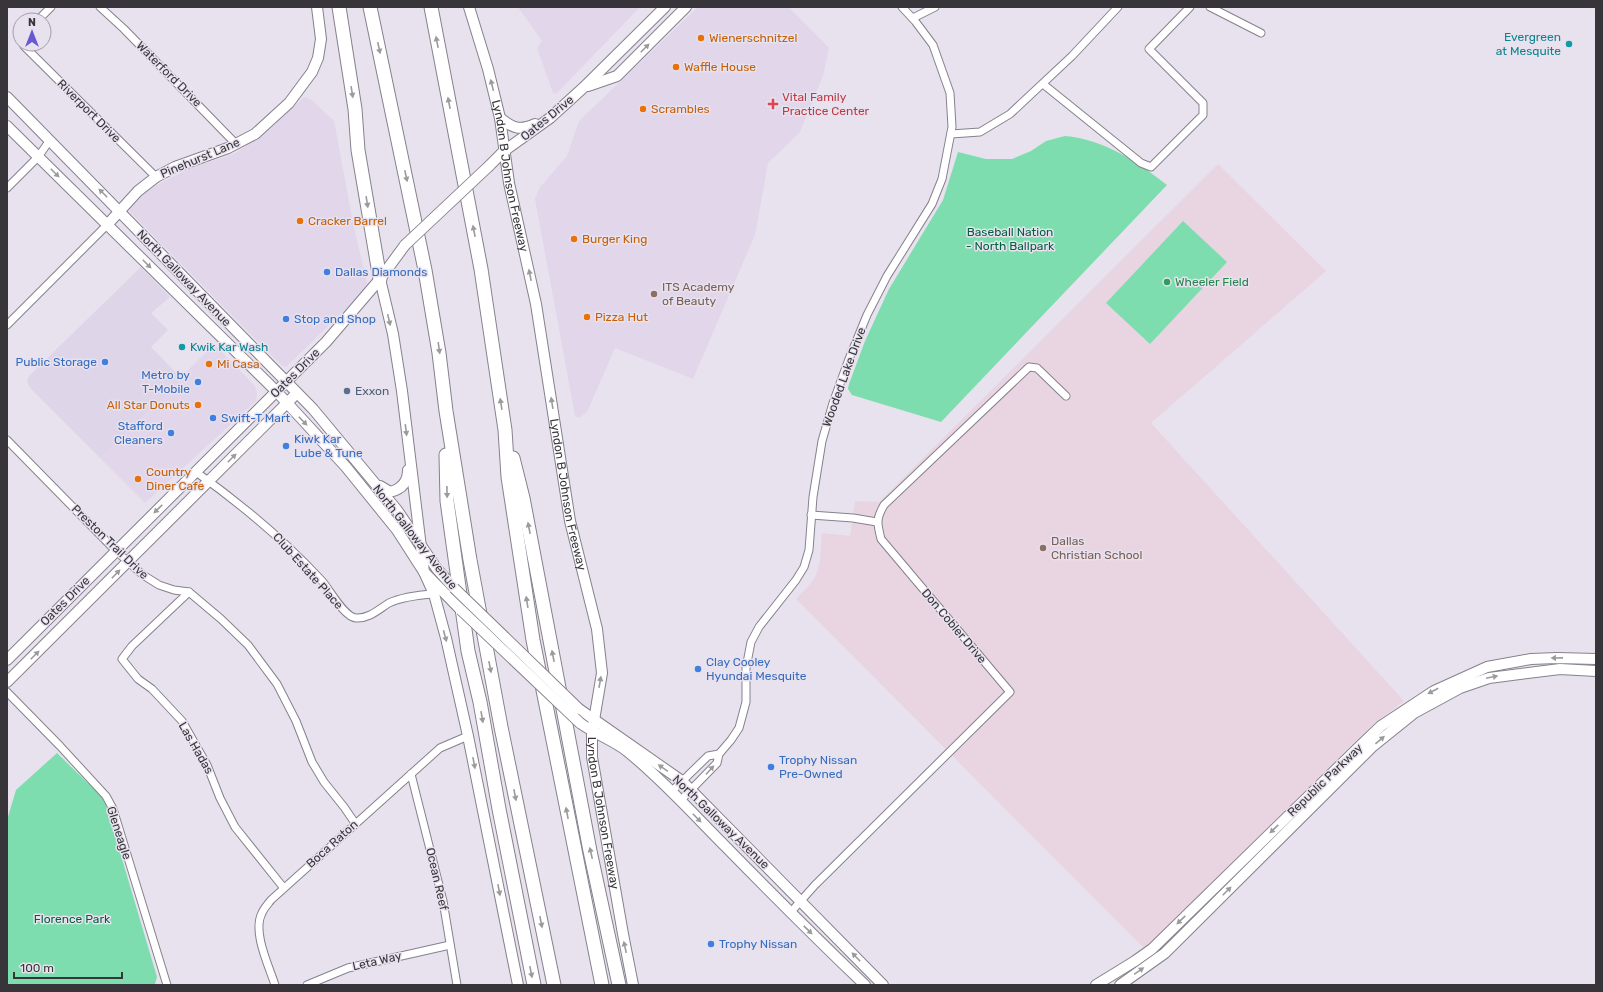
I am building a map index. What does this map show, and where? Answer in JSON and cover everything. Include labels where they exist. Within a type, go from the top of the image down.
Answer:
[{"type":"highway","points":[[339,7],[355,109],[358,150],[380,279]]},
{"type":"highway","points":[[370,7],[425,270],[470,560],[501,727],[554,985]]},
{"type":"highway","points":[[431,7],[481,269],[506,430],[523,498],[578,792],[619,985]]},
{"type":"highway","points":[[446,411],[447,501],[468,651],[480,702],[491,768],[534,985]]},
{"type":"highway","points":[[506,430],[508,477],[532,640],[602,985]]},
{"type":"main road","name":"Pinehurst Lane","points":[[107,224],[138,191],[156,177],[175,166],[217,153],[255,134],[289,103],[312,72],[318,58],[321,39],[317,7]]},
{"type":"main road","name":"Lyndon B Johnson Freeway","points":[[469,7],[488,69],[500,118],[504,151],[536,304],[570,521],[597,629],[602,673],[593,720],[592,757],[633,985]]},
{"type":"main road","name":"Oates Drive","points":[[7,660],[326,342],[380,279],[405,245],[504,151],[550,118],[583,88],[665,7]]},
{"type":"main road","name":"Oates Drive","points":[[583,88],[617,76],[686,7]]},
{"type":"main road","name":"North Galloway Avenue","points":[[7,96],[297,393],[335,434],[370,479],[397,510],[437,569],[454,588],[579,709],[682,781],[883,985]]},
{"type":"main road","points":[[500,118],[516,128],[525,128],[550,118]]},
{"type":"main road","name":"North Galloway Avenue","points":[[7,126],[276,392],[346,467],[397,530],[424,572],[580,723],[592,732],[626,751],[671,792],[865,985]]},
{"type":"main road","points":[[380,279],[393,334],[424,572],[434,594],[468,736],[518,985]]},
{"type":"main road","points":[[179,295],[191,286]]},
{"type":"main road","name":"Oates Drive","points":[[7,682],[297,393]]},
{"type":"main road","points":[[370,479],[390,492],[399,489],[406,482],[409,452]]},
{"type":"main road","points":[[439,613],[442,606],[447,601],[457,603],[477,611]]},
{"type":"main road","name":"Republic Parkway","points":[[1096,985],[1135,962],[1152,949],[1381,726],[1422,698],[1487,667],[1531,659],[1596,659]]},
{"type":"main road","name":"Republic Parkway","points":[[1120,985],[1165,953],[1373,746],[1414,714],[1460,688],[1489,678],[1560,669],[1596,671]]},
{"type":"main road","points":[[592,757],[595,750],[600,745],[610,741]]},
{"type":"street","name":"Waterford Drive","points":[[100,7],[179,84],[236,144]]},
{"type":"street","name":"Wooded Lake Drive","points":[[680,801],[717,763],[719,754],[732,740],[739,728],[746,702],[746,668],[751,642],[758,627],[796,580],[804,567],[809,550],[811,515],[817,466],[822,441],[833,403],[849,358],[867,315],[888,276],[932,204],[942,179],[952,127],[950,93],[933,45],[913,18],[902,7]]},
{"type":"street","points":[[913,18],[935,7]]},
{"type":"street","points":[[950,134],[980,132],[1010,114],[1072,56],[1118,7]]},
{"type":"street","points":[[1043,84],[1140,163],[1151,167],[1204,115],[1204,103],[1149,49],[1190,7]]},
{"type":"street","points":[[1210,7],[1261,33]]},
{"type":"street","name":"Riverport Drive","points":[[31,52],[156,177]]},
{"type":"street","points":[[7,188],[38,157],[50,140]]},
{"type":"street","name":"Pinehurst Lane","points":[[7,325],[107,224]]},
{"type":"street","points":[[811,515],[852,518],[877,522],[878,515],[884,505],[1029,367],[1037,368],[1066,396]]},
{"type":"street","name":"Preston Trail Drive","points":[[7,440],[116,551],[152,582],[174,590],[189,592],[221,619],[248,645],[277,684],[296,721],[312,762],[328,788],[355,823]]},
{"type":"street","name":"Club Estate Place","points":[[196,472],[271,530],[322,582],[348,615],[357,618],[365,616],[390,603],[420,595],[434,594]]},
{"type":"street","name":"Don Cobler Drive","points":[[790,912],[1010,692],[881,538],[877,522]]},
{"type":"street","name":"Las Hadas","points":[[189,592],[132,646],[122,659],[138,679],[152,689],[182,721],[196,742],[220,798],[235,827],[283,887]]},
{"type":"street","name":"Gleneagle","points":[[7,692],[106,796],[113,809],[167,985]]},
{"type":"street","name":"Boca Raton","points":[[276,985],[261,944],[258,929],[261,914],[270,900],[440,748],[468,736]]},
{"type":"street","name":"Wooded Lake Drive","points":[[671,792],[708,756],[719,754]]},
{"type":"street","name":"Ocean Reef","points":[[411,774],[443,901],[457,985]]},
{"type":"street","name":"Leta Way","points":[[307,985],[348,968],[450,945]]},
{"type":"shaded area","points":[[518,7],[640,7],[556,94],[553,93],[537,48],[542,41]]},
{"type":"shaded area","points":[[698,7],[789,7],[829,48],[823,76],[800,132],[768,163],[755,235],[693,379],[615,348],[587,412],[579,418],[575,416],[535,199],[540,187],[567,156],[579,121]]},
{"type":"shaded area","points":[[304,97],[312,100],[334,121],[354,228],[368,287],[286,367],[281,365],[130,212],[130,205],[149,189],[188,169],[234,154],[270,129]]},
{"type":"shaded area","name":"Dallas Christian School","points":[[1218,164],[1326,271],[1151,423],[1404,701],[1355,741],[1146,950],[796,599],[811,583],[816,575],[820,561],[822,533],[850,536],[855,501],[879,502]]},
{"type":"shaded area","name":"Public Storage","points":[[141,267],[170,297],[151,313],[168,330],[151,347],[181,378],[100,458],[30,388],[27,382],[28,377]]},
{"type":"shaded area","points":[[214,344],[255,386],[257,394],[256,401],[145,503],[100,458]]},
{"type":"green space","name":"Baseball Nation - North Ballpark","points":[[1065,136],[1093,142],[1119,153],[1144,168],[1167,185],[941,422],[852,395],[848,389],[849,384],[865,341],[889,289],[943,200],[958,152],[986,159],[1012,159],[1031,151],[1046,141]]},
{"type":"green space","name":"Wheeler Field","points":[[1183,221],[1227,262],[1150,344],[1106,303]]},
{"type":"green space","name":"Florence Park","points":[[57,753],[101,796],[106,805],[157,977],[155,984],[7,985],[7,820],[16,790]]},
{"type":"place","name":"Wienerschnitzel","points":[[701,38]]},
{"type":"place","name":"Evergreen at Mesquite","points":[[1569,44]]},
{"type":"place","name":"Waffle House","points":[[676,67]]},
{"type":"place","name":"Vital Family Practice Center","points":[[773,104]]},
{"type":"place","name":"Scrambles","points":[[643,109]]},
{"type":"place","name":"Cracker Barrel","points":[[300,221]]},
{"type":"place","name":"Burger King","points":[[574,239]]},
{"type":"place","name":"Dallas Diamonds","points":[[327,272]]},
{"type":"place","name":"Wheeler Field","points":[[1167,282]]},
{"type":"place","name":"ITS Academy of Beauty","points":[[654,294]]},
{"type":"place","name":"Pizza Hut","points":[[587,317]]},
{"type":"place","name":"Stop and Shop","points":[[286,319]]},
{"type":"place","name":"Kwik Kar Wash","points":[[182,347]]},
{"type":"place","name":"Public Storage","points":[[105,362]]},
{"type":"place","name":"Mi Casa","points":[[209,364]]},
{"type":"place","name":"Metro by T-Mobile","points":[[198,382]]},
{"type":"place","name":"Exxon","points":[[347,391]]},
{"type":"place","name":"All Star Donuts","points":[[198,405]]},
{"type":"place","name":"Swift-T Mart","points":[[213,418]]},
{"type":"place","name":"Stafford Cleaners","points":[[171,433]]},
{"type":"place","name":"Kiwk Kar Lube & Tune","points":[[286,446]]},
{"type":"place","name":"Country Diner Cafe","points":[[138,479]]},
{"type":"place","name":"Dallas Christian School","points":[[1043,548]]},
{"type":"place","name":"Clay Cooley Hyundai Mesquite","points":[[698,669]]},
{"type":"place","name":"Trophy Nissan Pre-Owned","points":[[771,767]]},
{"type":"place","name":"Trophy Nissan","points":[[711,944]]}]
